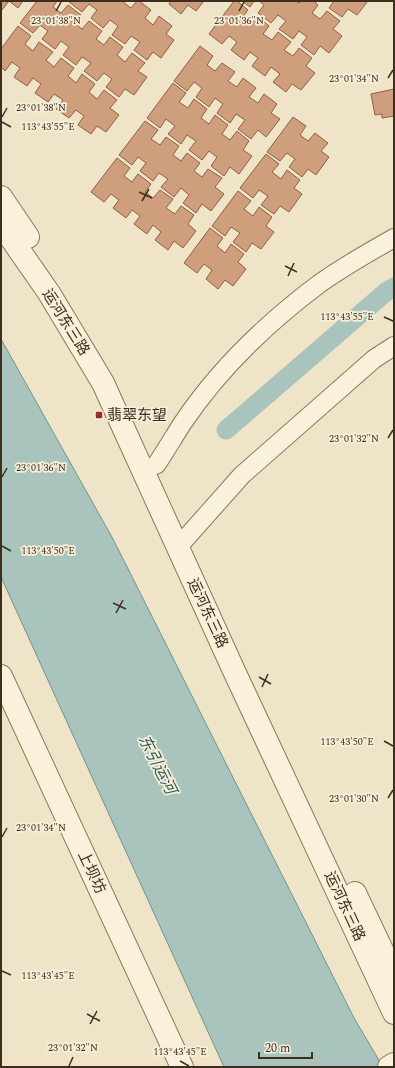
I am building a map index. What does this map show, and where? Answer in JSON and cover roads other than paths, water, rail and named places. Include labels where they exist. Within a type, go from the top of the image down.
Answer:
[{"type":"street","name":"运河东三路","points":[[1,197],[61,284],[115,373],[156,465],[183,541],[394,1013]]},
{"type":"street","name":"运河东三路","points":[[1,224],[49,293],[103,383],[247,663],[394,975]]},
{"type":"street","points":[[156,465],[182,423],[212,384],[245,348],[281,314],[320,283],[362,256],[394,238]]},
{"type":"street","points":[[183,541],[242,475],[374,359],[394,346]]},
{"type":"street","name":"上坝坊","points":[[1,676],[182,1067]]},
{"type":"street","points":[[389,1067],[394,1064]]},
{"type":"water","name":"东引运河","points":[[1,339],[113,539],[354,1018],[383,1067],[224,1067],[1,577]]},
{"type":"waterway","points":[[226,430],[387,291],[394,287]]},
{"type":"place","name":"翡翠东望","points":[[99,415]]}]
